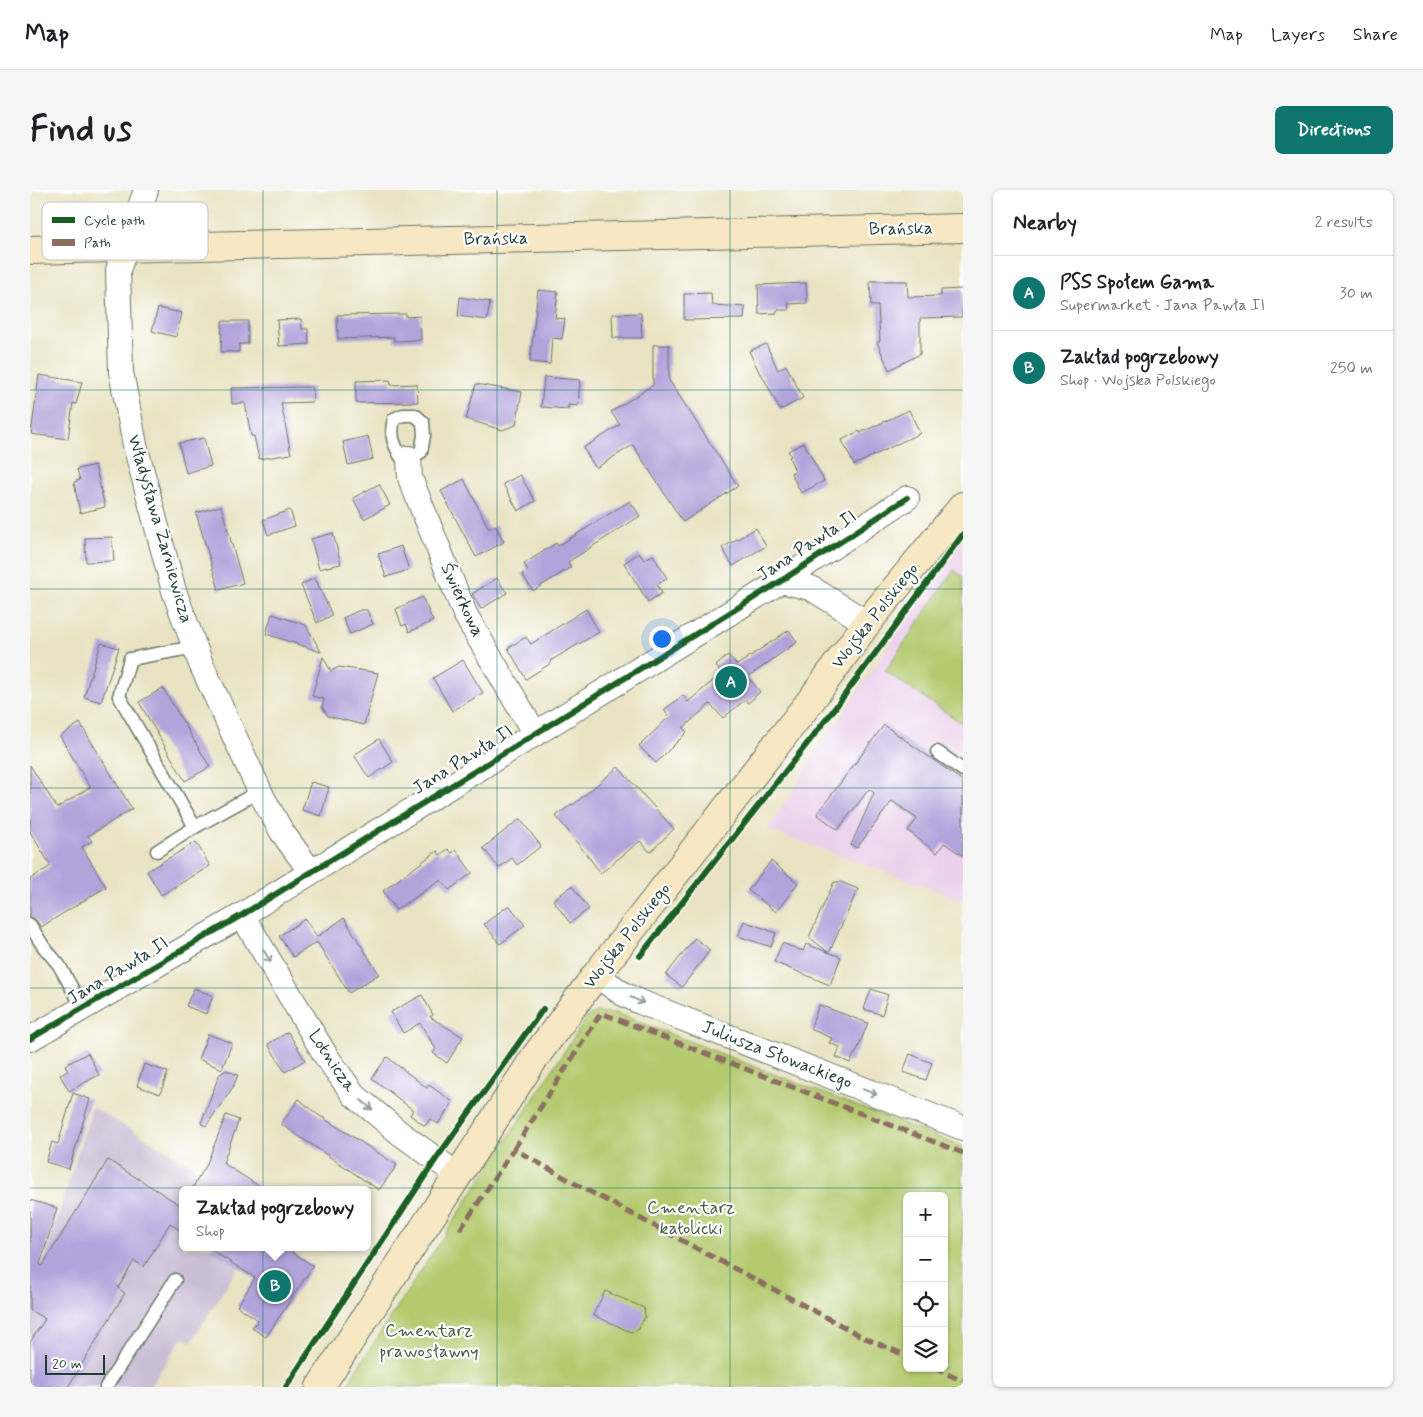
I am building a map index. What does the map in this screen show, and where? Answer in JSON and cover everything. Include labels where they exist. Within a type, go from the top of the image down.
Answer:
[{"type":"main road","name":"Brańska","points":[[208,245],[963,228]]},
{"type":"main road","name":"Wojska Polskiego","points":[[320,1387],[535,1057],[596,975],[812,699],[867,623],[963,506]]},
{"type":"street","name":"Władysława Żarniewicza","points":[[142,202],[146,190]]},
{"type":"street","name":"Władysława Żarniewicza","points":[[121,260],[118,270],[120,372],[135,445],[174,591],[195,647],[260,791],[282,832],[311,872]]},
{"type":"street","name":"Świerkowa","points":[[408,458],[410,478],[465,614],[535,734]]},
{"type":"street","name":"Jana Pawła II","points":[[30,1039],[242,915],[781,581],[907,498]]},
{"type":"street","name":"Jana Pawła II","points":[[781,581],[811,588],[867,623]]},
{"type":"street","name":"Lotnicza","points":[[242,915],[326,1056],[354,1095],[401,1134],[458,1174]]},
{"type":"street","name":"Juliusza Słowackiego","points":[[596,975],[623,994],[640,1002],[963,1128]]},
{"type":"lane","points":[[195,647],[130,659],[119,696],[195,827]]},
{"type":"lane","points":[[937,752],[963,770]]},
{"type":"lane","points":[[157,851],[195,827],[260,791]]},
{"type":"lane","points":[[30,925],[58,965],[83,1008]]},
{"type":"lane","points":[[106,1387],[175,1280]]},
{"type":"shaded area","points":[[963,539],[963,900],[768,830],[820,746]]},
{"type":"shaded area","points":[[92,1107],[228,1186],[179,1186],[179,1251],[248,1251],[191,1342],[183,1337],[150,1387],[30,1387],[30,1282],[37,1283]]},
{"type":"green space","points":[[954,570],[963,577],[963,724],[885,671]]},
{"type":"green space","name":"Cmentarz katolicki","points":[[596,1012],[616,1013],[963,1147],[963,1387],[345,1387],[587,1017]]},
{"type":"building","points":[[870,281],[907,281],[908,297],[941,296],[941,290],[963,289],[962,317],[920,318],[920,354],[889,370],[877,342],[880,341],[878,306],[871,306]]},
{"type":"building","points":[[806,283],[807,303],[788,304],[789,310],[777,310],[777,313],[759,314],[758,285]]},
{"type":"building","points":[[538,290],[558,292],[555,318],[565,319],[562,339],[552,338],[550,364],[530,362]]},
{"type":"building","points":[[711,293],[712,305],[745,307],[744,319],[684,320],[684,294]]},
{"type":"building","points":[[460,297],[490,302],[487,320],[458,316]]},
{"type":"building","points":[[158,308],[182,313],[176,337],[152,331]]},
{"type":"building","points":[[641,313],[642,338],[613,338],[612,314]]},
{"type":"building","points":[[406,314],[406,317],[420,316],[421,340],[394,341],[394,337],[338,339],[337,315]]},
{"type":"building","points":[[301,319],[302,329],[308,329],[309,344],[279,346],[277,320]]},
{"type":"building","points":[[222,321],[248,321],[248,344],[239,344],[239,352],[221,352]]},
{"type":"building","points":[[766,344],[778,370],[786,365],[803,398],[780,410],[749,351]]},
{"type":"building","points":[[653,345],[669,345],[669,380],[738,486],[683,522],[633,445],[596,468],[583,448],[620,425],[611,412],[653,385]]},
{"type":"building","points":[[39,375],[82,382],[76,404],[73,403],[68,439],[31,434]]},
{"type":"building","points":[[544,377],[580,380],[578,406],[568,405],[568,409],[541,407]]},
{"type":"building","points":[[390,380],[391,385],[417,384],[418,402],[356,403],[356,381]]},
{"type":"building","points":[[476,384],[522,392],[516,425],[502,430],[466,419]]},
{"type":"building","points":[[312,387],[313,402],[281,403],[291,454],[259,459],[254,436],[251,436],[245,403],[232,404],[231,388]]},
{"type":"building","points":[[909,410],[920,433],[854,465],[842,440]]},
{"type":"building","points":[[368,436],[373,459],[348,465],[343,442]]},
{"type":"building","points":[[204,438],[211,466],[186,473],[179,443]]},
{"type":"building","points":[[804,443],[824,481],[801,493],[791,473],[795,471],[788,451]]},
{"type":"building","points":[[95,465],[105,507],[80,513],[74,482],[80,480],[77,469]]},
{"type":"building","points":[[520,475],[535,501],[518,511],[503,484]]},
{"type":"building","points":[[464,479],[489,529],[495,525],[504,542],[476,557],[441,491]]},
{"type":"building","points":[[379,484],[390,505],[364,519],[353,498]]},
{"type":"building","points":[[630,501],[640,516],[568,562],[571,567],[533,591],[522,574],[528,570],[524,564],[556,543],[558,546]]},
{"type":"building","points":[[221,506],[243,583],[219,590],[196,513]]},
{"type":"building","points":[[290,510],[295,526],[268,535],[263,520]]},
{"type":"building","points":[[756,528],[766,546],[733,566],[722,548]]},
{"type":"building","points":[[333,533],[341,564],[319,569],[311,539]]},
{"type":"building","points":[[112,537],[114,561],[86,562],[85,538]]},
{"type":"building","points":[[401,546],[409,570],[386,577],[378,554]]},
{"type":"building","points":[[639,553],[644,560],[653,555],[667,578],[657,585],[662,593],[648,602],[624,563]]},
{"type":"building","points":[[315,578],[332,615],[317,623],[301,585]]},
{"type":"building","points":[[497,578],[507,593],[481,609],[472,594]]},
{"type":"building","points":[[422,597],[433,621],[409,632],[406,624],[402,626],[396,609]]},
{"type":"building","points":[[586,609],[599,632],[550,661],[551,663],[526,679],[508,648],[526,637],[531,644]]},
{"type":"building","points":[[360,610],[367,610],[373,624],[350,634],[343,618]]},
{"type":"building","points":[[272,614],[306,625],[321,652],[266,634]]},
{"type":"building","points":[[789,630],[797,642],[748,677],[760,692],[748,703],[745,700],[723,718],[710,704],[683,728],[687,732],[656,763],[639,746],[669,717],[664,710],[683,695],[688,702],[722,673],[716,666],[728,655],[737,665]]},
{"type":"building","points":[[101,643],[119,648],[101,702],[84,697]]},
{"type":"building","points":[[323,657],[331,671],[339,667],[378,673],[364,725],[328,716],[322,707],[324,699],[312,696]]},
{"type":"building","points":[[463,660],[483,693],[452,711],[433,678]]},
{"type":"building","points":[[163,688],[210,767],[185,781],[139,702]]},
{"type":"building","points":[[80,723],[132,809],[88,836],[92,841],[82,847],[106,887],[41,927],[34,918],[30,917],[30,879],[51,866],[30,832],[30,765],[57,808],[90,787],[60,736]]},
{"type":"building","points":[[884,725],[963,781],[963,856],[944,843],[937,853],[908,831],[917,819],[892,801],[857,848],[851,845],[874,793],[869,789],[838,830],[817,814]]},
{"type":"building","points":[[379,739],[393,762],[369,778],[354,755]]},
{"type":"building","points":[[618,767],[674,829],[650,852],[640,841],[601,873],[556,816],[573,805]]},
{"type":"building","points":[[311,782],[329,787],[321,816],[302,810]]},
{"type":"building","points":[[520,819],[541,846],[517,865],[512,858],[499,868],[483,848]]},
{"type":"building","points":[[196,842],[210,866],[161,895],[147,871]]},
{"type":"building","points":[[448,849],[452,853],[456,850],[472,873],[449,890],[441,880],[396,910],[383,891],[437,851],[440,855]]},
{"type":"building","points":[[771,861],[798,883],[776,912],[748,890]]},
{"type":"building","points":[[834,882],[841,882],[858,889],[829,953],[809,937]]},
{"type":"building","points":[[572,886],[589,909],[570,923],[553,900]]},
{"type":"building","points":[[509,905],[525,925],[500,944],[484,924]]},
{"type":"building","points":[[344,918],[379,974],[349,993],[317,942],[293,957],[279,936],[305,919],[317,937]]},
{"type":"building","points":[[744,921],[776,933],[771,947],[738,936]]},
{"type":"building","points":[[695,938],[710,950],[682,987],[666,975]]},
{"type":"building","points":[[782,943],[803,951],[806,944],[841,957],[830,985],[774,962]]},
{"type":"building","points":[[194,988],[213,996],[206,1014],[186,1006]]},
{"type":"building","points":[[871,989],[888,995],[882,1015],[864,1009]]},
{"type":"building","points":[[422,995],[433,1015],[430,1017],[463,1037],[447,1063],[433,1053],[436,1049],[420,1023],[403,1033],[391,1012]]},
{"type":"building","points":[[819,1005],[868,1023],[850,1063],[836,1057],[840,1047],[829,1043],[832,1038],[810,1029]]},
{"type":"building","points":[[288,1032],[305,1060],[285,1072],[268,1044]]},
{"type":"building","points":[[208,1034],[232,1043],[222,1069],[198,1059]]},
{"type":"building","points":[[88,1053],[99,1075],[69,1091],[60,1075],[68,1071],[65,1065]]},
{"type":"building","points":[[910,1054],[932,1063],[926,1080],[903,1072]]},
{"type":"building","points":[[387,1057],[427,1088],[429,1085],[453,1102],[438,1124],[430,1119],[425,1126],[410,1115],[413,1110],[372,1078]]},
{"type":"building","points":[[144,1064],[168,1072],[160,1094],[137,1086]]},
{"type":"building","points":[[226,1070],[238,1075],[233,1087],[206,1126],[201,1123],[219,1075]]},
{"type":"building","points":[[73,1093],[90,1099],[69,1169],[46,1162],[52,1142],[58,1144]]},
{"type":"building","points":[[299,1099],[317,1114],[397,1165],[379,1190],[281,1124]]},
{"type":"building","points":[[226,1115],[239,1120],[223,1163],[259,1186],[194,1186],[206,1166]]},
{"type":"building","points":[[108,1160],[179,1204],[179,1230],[170,1223],[144,1267],[134,1261],[118,1288],[125,1293],[68,1387],[30,1387],[30,1342],[45,1319],[30,1310],[30,1200],[57,1208],[40,1265],[42,1266]]},
{"type":"building","points":[[213,1251],[291,1251],[313,1266],[266,1337],[252,1328],[258,1320],[237,1306],[255,1278]]},
{"type":"building","points":[[605,1291],[644,1308],[645,1317],[638,1330],[631,1332],[593,1315]]},
{"type":"marked path","points":[[514,1149],[601,1013],[963,1153]]},
{"type":"marked path","points":[[460,1230],[514,1149],[585,1189],[865,1338],[903,1354]]},
{"type":"marked path","points":[[943,1372],[963,1381]]},
{"type":"cycle path","points":[[30,1039],[242,915],[781,581],[907,498]]},
{"type":"cycle path","points":[[640,956],[832,712],[963,534]]},
{"type":"cycle path","points":[[286,1387],[436,1159],[543,1009]]},
{"type":"place","name":"PSS Społem Gama","points":[[731,682]]},
{"type":"place","name":"Zakład pogrzebowy","points":[[275,1286]]},
{"type":"park label","name":"Cmentarz prawosławny","points":[[429,1341]]}]
